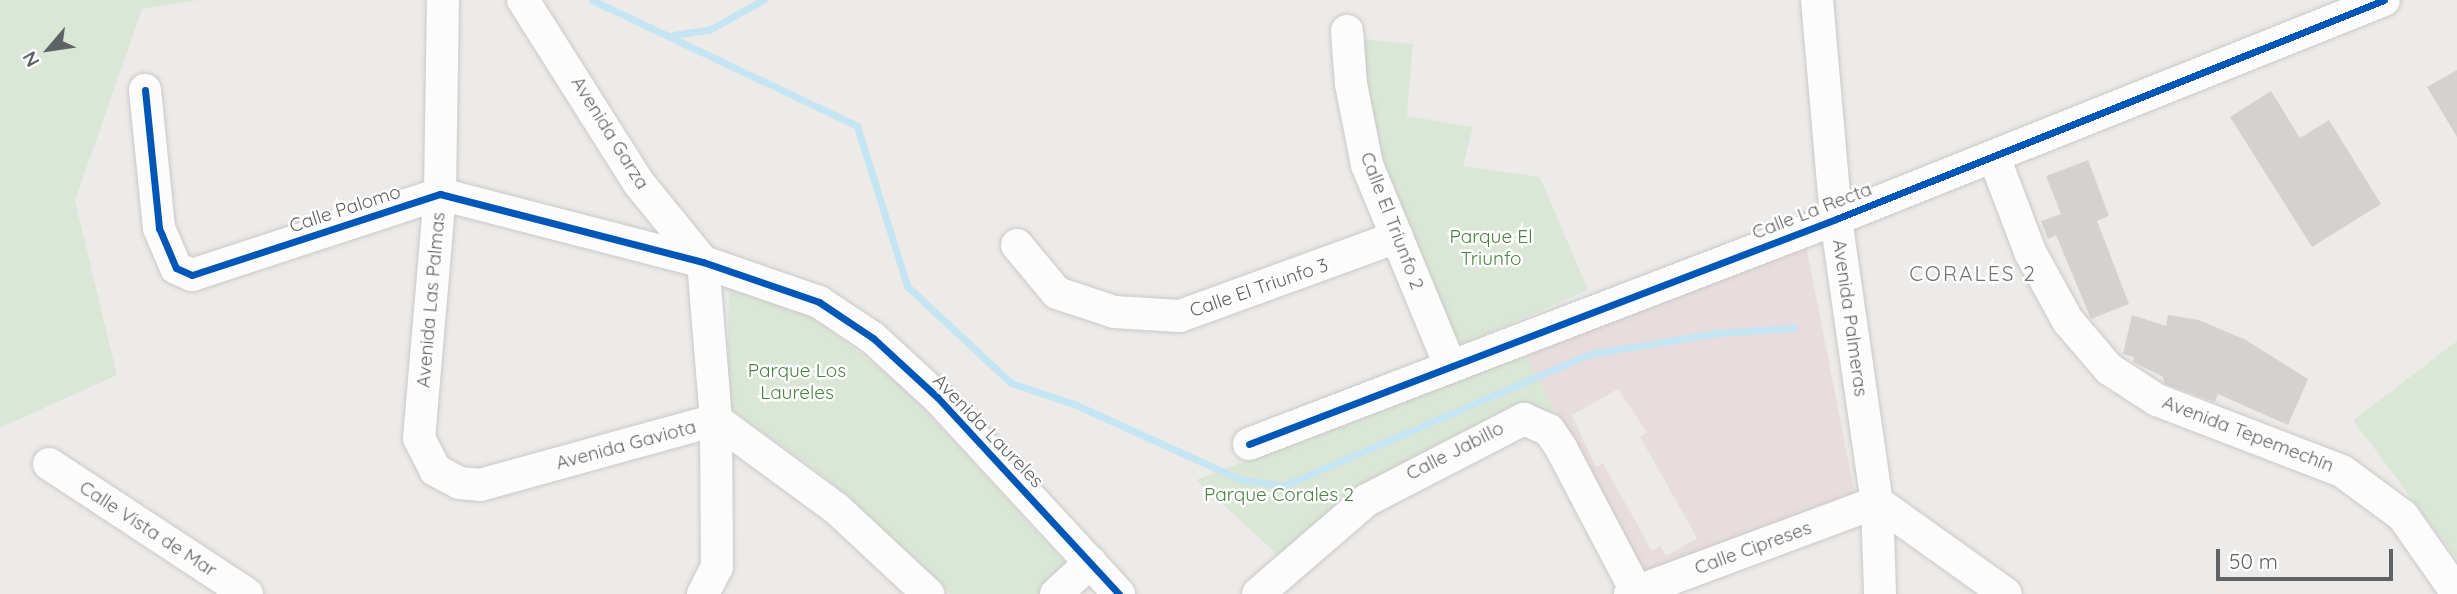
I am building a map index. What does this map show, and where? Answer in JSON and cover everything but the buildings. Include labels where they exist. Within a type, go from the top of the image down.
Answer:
[{"type":"street","name":"Avenida Las Palmas","points":[[435,470],[419,438],[440,194],[443,0]]},
{"type":"street","name":"Avenida Garza","points":[[523,0],[638,182],[703,262]]},
{"type":"street","name":"Avenida Palmeras","points":[[1817,0],[1836,219],[1877,502],[1880,594]]},
{"type":"street","name":"Calle La Recta","points":[[1249,444],[1836,219],[2384,0]]},
{"type":"street","name":"Calle El Triunfo 2","points":[[1347,31],[1356,120],[1367,164],[1450,365]]},
{"type":"street","name":"Calle Palomo","points":[[145,90],[159,228],[176,268],[192,275],[440,194]]},
{"type":"street","name":"Avenida Tepemechín","points":[[1994,157],[2030,252],[2068,321],[2109,369],[2157,400],[2342,471],[2403,516],[2457,593]]},
{"type":"street","points":[[440,194],[703,262],[716,420],[717,567],[702,594]]},
{"type":"street","name":"Calle El Triunfo 3","points":[[1017,245],[1057,293],[1114,312],[1180,316],[1397,237]]},
{"type":"street","name":"Avenida Laureles","points":[[703,262],[819,302],[873,338],[938,398],[1119,594]]},
{"type":"street","name":"Calle Jabillo","points":[[1258,594],[1367,500],[1524,419],[1549,430],[1561,448],[1633,592]]},
{"type":"street","name":"Avenida Gaviota","points":[[435,470],[459,483],[480,485],[716,420],[857,525],[926,593]]},
{"type":"street","name":"Calle Vista de Mar","points":[[49,464],[247,594]]},
{"type":"street","points":[[1877,502],[2006,594]]},
{"type":"street","name":"Calle Cipreses","points":[[1633,592],[1877,502]]},
{"type":"street","points":[[1056,594],[1091,562]]},
{"type":"shaded area","points":[[1805,240],[1855,495],[1642,579],[1524,352]],"holes":[[[1618,389],[1647,432],[1640,437],[1697,538],[1666,556],[1660,546],[1652,551],[1603,463],[1596,467],[1572,415]]]},
{"type":"green space","points":[[0,0],[199,0],[142,9],[75,201],[117,375],[0,428]]},
{"type":"green space","name":"Parque El Triunfo","points":[[1352,38],[1413,44],[1407,116],[1473,127],[1463,166],[1540,177],[1588,290],[1453,349],[1375,160]]},
{"type":"green space","name":"Parque Los Laureles","points":[[729,287],[796,304],[904,387],[1069,567],[1039,594],[950,594],[821,474],[727,406]]},
{"type":"green space","points":[[2457,341],[2457,559],[2353,420]]},
{"type":"green space","name":"Parque Corales 2","points":[[1524,352],[1556,413],[1532,409],[1379,479],[1279,556],[1196,480]]},
{"type":"waterway","points":[[592,0],[857,126],[907,286],[1011,383],[1074,404],[1239,479],[1283,486],[1589,354],[1717,333],[1794,328]]},
{"type":"waterway","points":[[674,35],[711,29],[763,0]]},
{"type":"cycle path","points":[[1249,444],[1836,219],[2384,0]]},
{"type":"cycle path","points":[[145,90],[159,228],[176,268],[192,275],[440,194],[703,262],[819,302],[873,338],[938,398],[1119,594]]},
{"type":"district","name":"CORALES 2","points":[[1973,273]]}]
